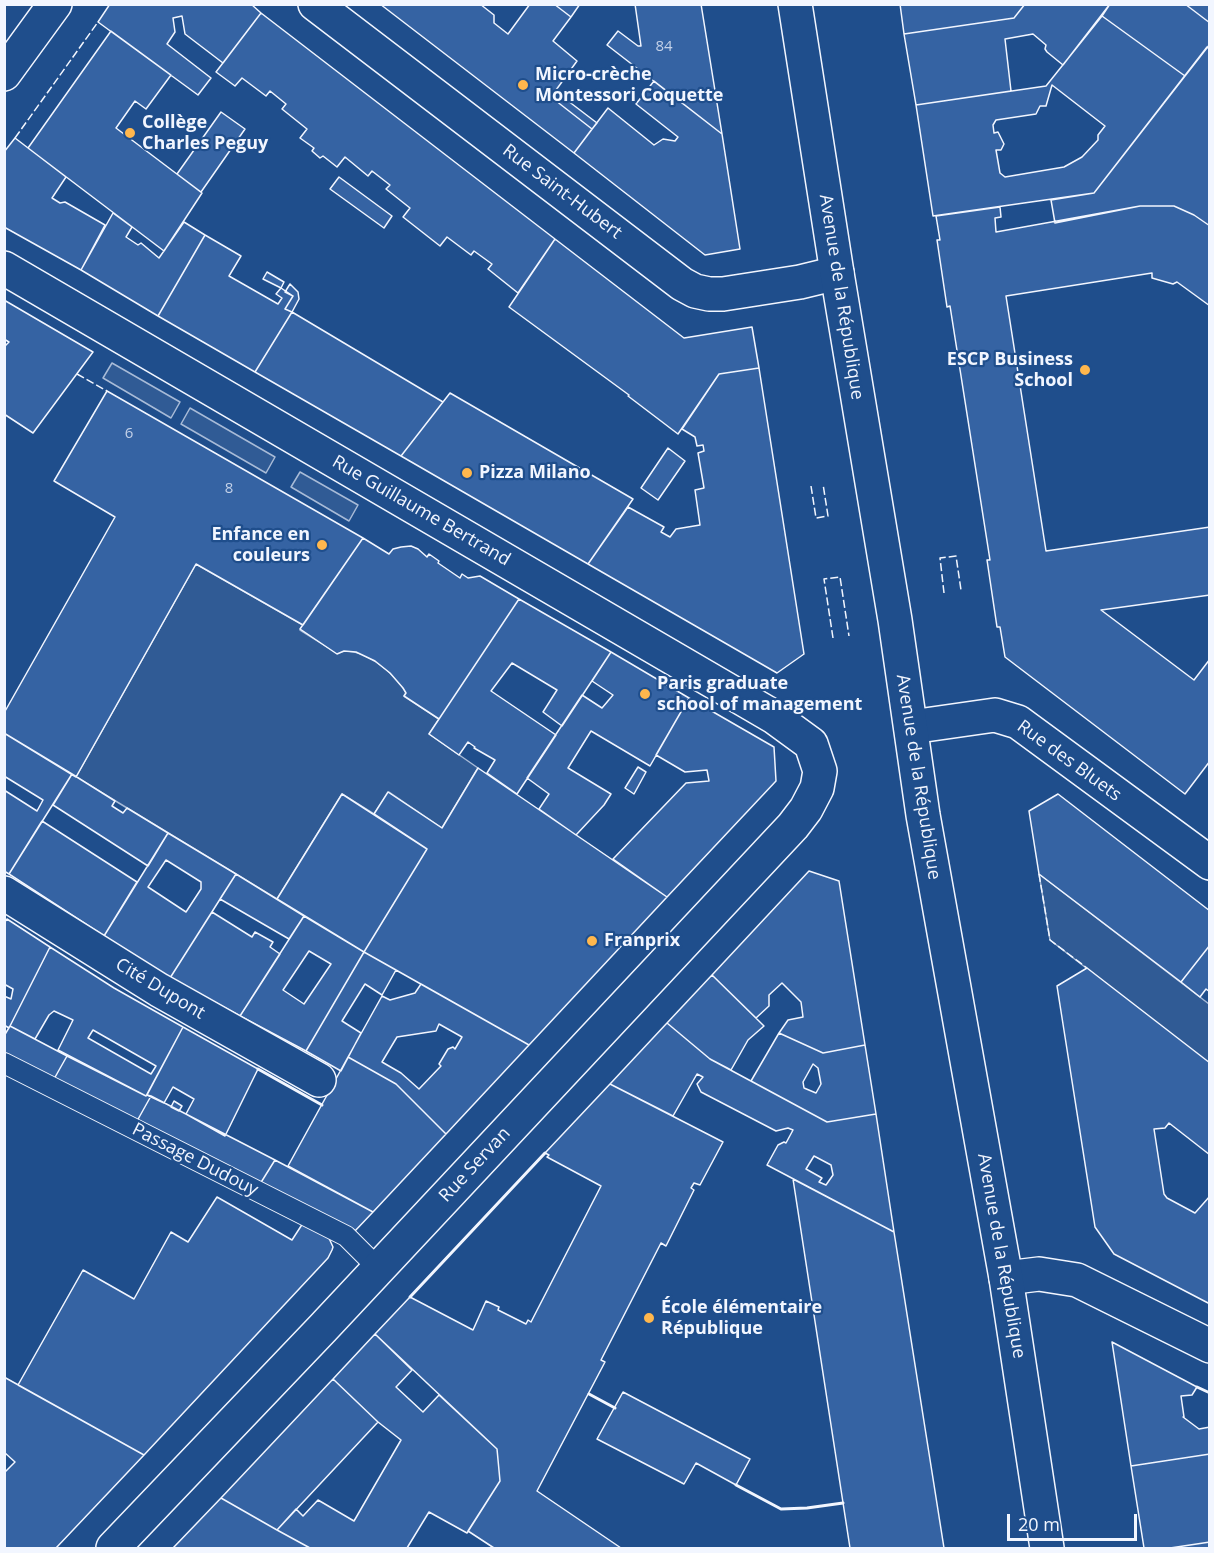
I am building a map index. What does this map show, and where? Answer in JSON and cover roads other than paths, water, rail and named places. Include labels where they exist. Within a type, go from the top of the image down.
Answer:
[{"type":"street","points":[[4,74],[55,4]]},
{"type":"street","name":"Rue Saint-Hubert","points":[[315,4],[682,284],[695,291],[723,294],[800,282],[837,273]]},
{"type":"street","name":"Avenue de la République","points":[[795,4],[928,847],[1006,1278],[1047,1548]]},
{"type":"street","name":"Rue Guillaume Bertrand","points":[[4,268],[774,717],[811,744],[820,771]]},
{"type":"street","name":"Rue des Bluets","points":[[911,728],[995,715],[1018,722],[1209,863]]},
{"type":"street","name":"Rue Servan","points":[[113,1548],[793,826],[817,788],[820,771]]},
{"type":"street","name":"Cité Dupont","points":[[4,893],[159,990],[319,1080]]},
{"type":"street","points":[[1006,1278],[1039,1274],[1077,1280],[1207,1341]]},
{"type":"lane","name":"Passage Dudouy","points":[[4,1063],[346,1236],[378,1268]]},
{"type":"place","name":"Micro-crèche Montessori Coquette","points":[[523,85]]},
{"type":"place","name":"Collège Charles Peguy","points":[[130,133]]},
{"type":"place","name":"ESCP Business School","points":[[1085,370]]},
{"type":"place","name":"Pizza Milano","points":[[467,473]]},
{"type":"place","name":"Enfance en couleurs","points":[[322,545]]},
{"type":"place","name":"Paris graduate school of management","points":[[645,694]]},
{"type":"place","name":"Franprix","points":[[592,941]]},
{"type":"place","name":"École élémentaire République","points":[[649,1318]]}]
